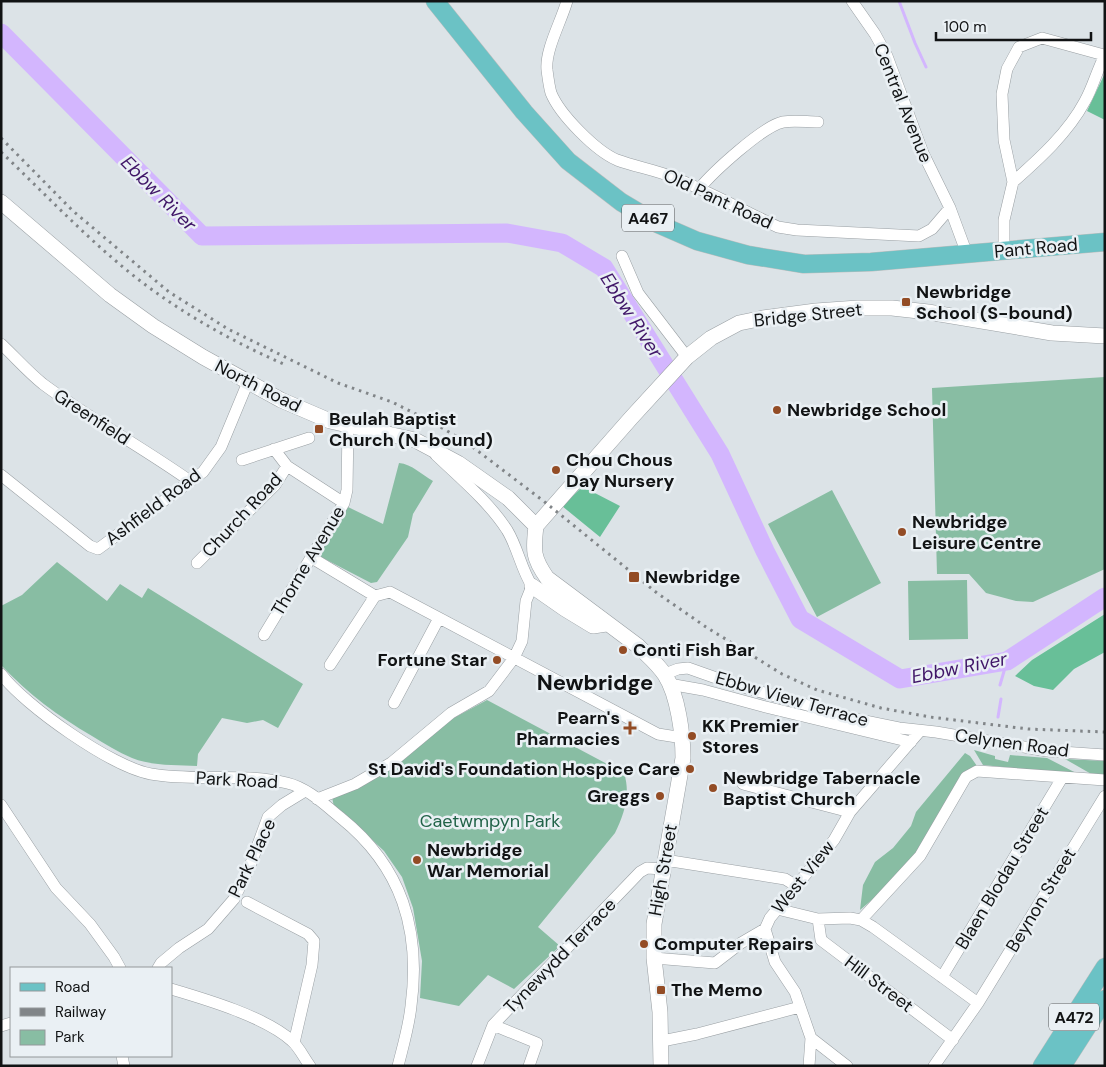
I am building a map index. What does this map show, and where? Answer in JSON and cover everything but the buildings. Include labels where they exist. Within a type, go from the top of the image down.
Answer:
[{"type":"main road","name":"A467","points":[[435,1],[524,112],[568,161],[621,202],[658,224],[697,241],[748,255],[804,264],[871,262],[967,254]]},
{"type":"main road","name":"Pant Road","points":[[967,254],[1105,242]]},
{"type":"main road","name":"A472","points":[[1042,1066],[1105,967]]},
{"type":"main road","name":"A472","points":[[1062,1066],[1105,999]]},
{"type":"street","name":"Old Pant Road","points":[[567,1],[548,57],[547,68],[552,94],[582,134],[599,149],[615,159],[656,170],[778,227],[797,230],[919,236],[926,234],[932,229],[950,208]]},
{"type":"street","name":"Central Avenue","points":[[852,1],[875,34],[887,56],[923,153],[933,177],[950,208]]},
{"type":"street","points":[[1004,251],[1004,220],[1013,182],[1004,140],[1002,94],[1007,69],[1019,47],[1042,38],[1105,55],[1085,101],[1076,115],[1045,152],[1013,182]]},
{"type":"street","points":[[699,189],[708,177],[762,133],[782,122],[818,122]]},
{"type":"street","name":"North Road","points":[[1,202],[110,295],[178,342],[281,400],[330,422],[415,440],[428,446],[458,463],[508,498],[536,526]]},
{"type":"street","points":[[950,208],[967,254]]},
{"type":"street","points":[[622,256],[638,293],[684,361]]},
{"type":"street","name":"Bridge Street","points":[[536,526],[684,361],[720,332],[749,320],[797,312],[858,308],[917,310],[1052,333],[1105,336]]},
{"type":"street","name":"Greenfield","points":[[1,344],[41,382],[92,418],[162,461],[190,481]]},
{"type":"street","name":"Ashfield Road","points":[[1,475],[90,546],[98,549],[203,472],[221,447],[248,382]]},
{"type":"street","name":"Thorne Avenue","points":[[264,635],[344,503],[347,490],[348,426]]},
{"type":"street","points":[[242,460],[309,438]]},
{"type":"street","points":[[428,446],[490,508],[506,528],[512,539],[524,574],[532,586],[565,610],[593,626],[607,624]]},
{"type":"street","points":[[274,450],[287,466],[344,503]]},
{"type":"street","name":"Church Road","points":[[197,563],[275,485],[287,466]]},
{"type":"street","name":"High Street","points":[[536,526],[534,546],[537,564],[548,578],[638,646],[667,679],[675,701],[683,738],[683,758],[654,924],[654,958],[662,1041],[661,1066]]},
{"type":"street","points":[[312,558],[375,596]]},
{"type":"street","points":[[317,799],[355,784],[391,763],[450,713],[489,691],[514,658],[522,640],[526,601],[532,586]]},
{"type":"street","points":[[330,665],[375,596],[390,592],[658,734],[683,738]]},
{"type":"street","points":[[394,703],[439,618]]},
{"type":"street","name":"Ebbw View Terrace","points":[[667,679],[678,669],[688,668],[736,685],[860,720],[920,731]]},
{"type":"street","name":"Park Road","points":[[1,674],[14,689],[44,714],[81,740],[117,761],[150,774],[192,778],[239,777],[288,783],[317,799],[350,825],[380,856],[397,886],[407,913],[414,963],[411,1007],[398,1066]]},
{"type":"street","points":[[667,679],[762,706],[911,742]]},
{"type":"street","name":"West View","points":[[654,958],[715,963],[741,943],[765,929],[770,918],[795,885],[834,840],[850,812],[920,731]]},
{"type":"street","name":"Celynen Road","points":[[920,731],[936,732],[1047,751],[1105,755]]},
{"type":"street","points":[[862,920],[920,856],[966,777],[977,770],[1105,780]]},
{"type":"street","name":"Blaen Blodau Street","points":[[942,977],[1062,778]]},
{"type":"street","points":[[743,784],[850,812]]},
{"type":"street","name":"Park Place","points":[[159,967],[179,948],[208,929],[234,898],[250,866],[268,817],[282,805],[305,791]]},
{"type":"street","name":"Beynon Street","points":[[934,1066],[978,1003],[1105,796]]},
{"type":"street","points":[[1,806],[56,888],[90,924],[119,967]]},
{"type":"street","name":"Tynewydd Terrace","points":[[477,1066],[486,1038],[493,1025],[640,872],[648,868],[664,865],[785,879],[795,885]]},
{"type":"street","name":"Park Place","points":[[247,902],[308,934],[314,941],[312,965],[294,1043]]},
{"type":"street","points":[[777,909],[818,919],[850,918],[862,920],[978,1003]]},
{"type":"street","name":"Hill Street","points":[[818,919],[821,940],[953,1040]]},
{"type":"street","points":[[765,929],[774,962],[795,992],[811,1038],[809,1066]]},
{"type":"street","points":[[172,989],[200,997],[259,1020],[290,1039],[310,1066]]},
{"type":"street","points":[[662,1041],[697,1034],[800,1007]]},
{"type":"street","points":[[493,1025],[537,1043],[529,1066]]},
{"type":"street","points":[[811,1038],[847,1066]]},
{"type":"green space","points":[[1105,73],[1105,120],[1087,111]]},
{"type":"green space","points":[[1105,377],[1105,569],[1033,602],[1016,601],[986,593],[969,574],[937,574],[932,388]]},
{"type":"green space","points":[[399,463],[413,468],[433,481],[413,514],[408,537],[377,582],[371,583],[319,556],[319,552],[348,507],[383,524]]},
{"type":"green space","points":[[580,489],[589,490],[620,506],[600,537],[562,506]]},
{"type":"green space","points":[[832,490],[881,583],[817,617],[768,524]]},
{"type":"green space","points":[[57,562],[107,601],[120,584],[142,598],[148,588],[303,684],[278,728],[263,720],[247,723],[222,718],[198,754],[197,766],[156,764],[140,761],[117,751],[44,704],[1,665],[1,606],[22,595]]},
{"type":"green space","points":[[967,580],[968,639],[909,640],[908,581]]},
{"type":"green space","points":[[1105,614],[1105,652],[1074,669],[1053,690],[1034,686],[1015,676],[1032,660]]},
{"type":"green space","name":"Caetwmpyn Park","points":[[487,700],[624,773],[627,796],[624,812],[615,833],[538,927],[560,946],[514,989],[488,975],[459,1006],[420,998],[422,961],[413,908],[402,877],[384,851],[344,813],[334,807],[332,797],[450,720]]},
{"type":"green space","points":[[974,750],[1008,762],[1010,755],[1047,758],[1080,775],[983,765]]},
{"type":"green space","points":[[965,753],[970,756],[977,766],[917,852],[880,893],[860,910],[863,885],[875,862],[893,848],[911,826],[916,812]]},
{"type":"green space","points":[[1065,759],[1105,761],[1105,774],[1093,775]]},
{"type":"waterway","points":[[899,1],[926,67]]},
{"type":"waterway","name":"Ebbw River","points":[[1,33],[202,236],[507,233],[562,243],[604,268],[720,454],[765,551],[800,619],[900,679],[1007,661],[1105,597]]},
{"type":"waterway","points":[[1000,685],[1007,661]]},
{"type":"waterway","points":[[998,717],[1001,699]]},
{"type":"railway","points":[[1,138],[73,211],[169,292],[228,329],[338,383],[392,402],[466,442],[546,503],[657,593],[706,627],[782,674],[817,690],[881,708],[930,717],[1028,729],[1105,732]]},
{"type":"railway","points":[[1,152],[87,236],[156,293],[219,332],[286,365]]},
{"type":"place","name":"Newbridge School (S-bound)","points":[[906,302]]},
{"type":"place","name":"Newbridge School","points":[[777,410]]},
{"type":"place","name":"Beulah Baptist Church (N-bound)","points":[[319,429]]},
{"type":"place","name":"Chou Chous Day Nursery","points":[[556,470]]},
{"type":"place","name":"Newbridge Leisure Centre","points":[[902,532]]},
{"type":"place","name":"Newbridge","points":[[634,577]]},
{"type":"place","name":"Conti Fish Bar","points":[[623,650]]},
{"type":"place","name":"Fortune Star","points":[[497,660]]},
{"type":"place","name":"Pearn's Pharmacies","points":[[630,728]]},
{"type":"place","name":"KK Premier Stores","points":[[692,736]]},
{"type":"place","name":"St David's Foundation Hospice Care","points":[[690,769]]},
{"type":"place","name":"Newbridge Tabernacle Baptist Church","points":[[713,788]]},
{"type":"place","name":"Greggs","points":[[660,796]]},
{"type":"place","name":"Newbridge War Memorial","points":[[417,860]]},
{"type":"place","name":"Computer Repairs","points":[[644,944]]},
{"type":"place","name":"The Memo","points":[[661,990]]},
{"type":"district","name":"Newbridge","points":[[595,682]]}]
